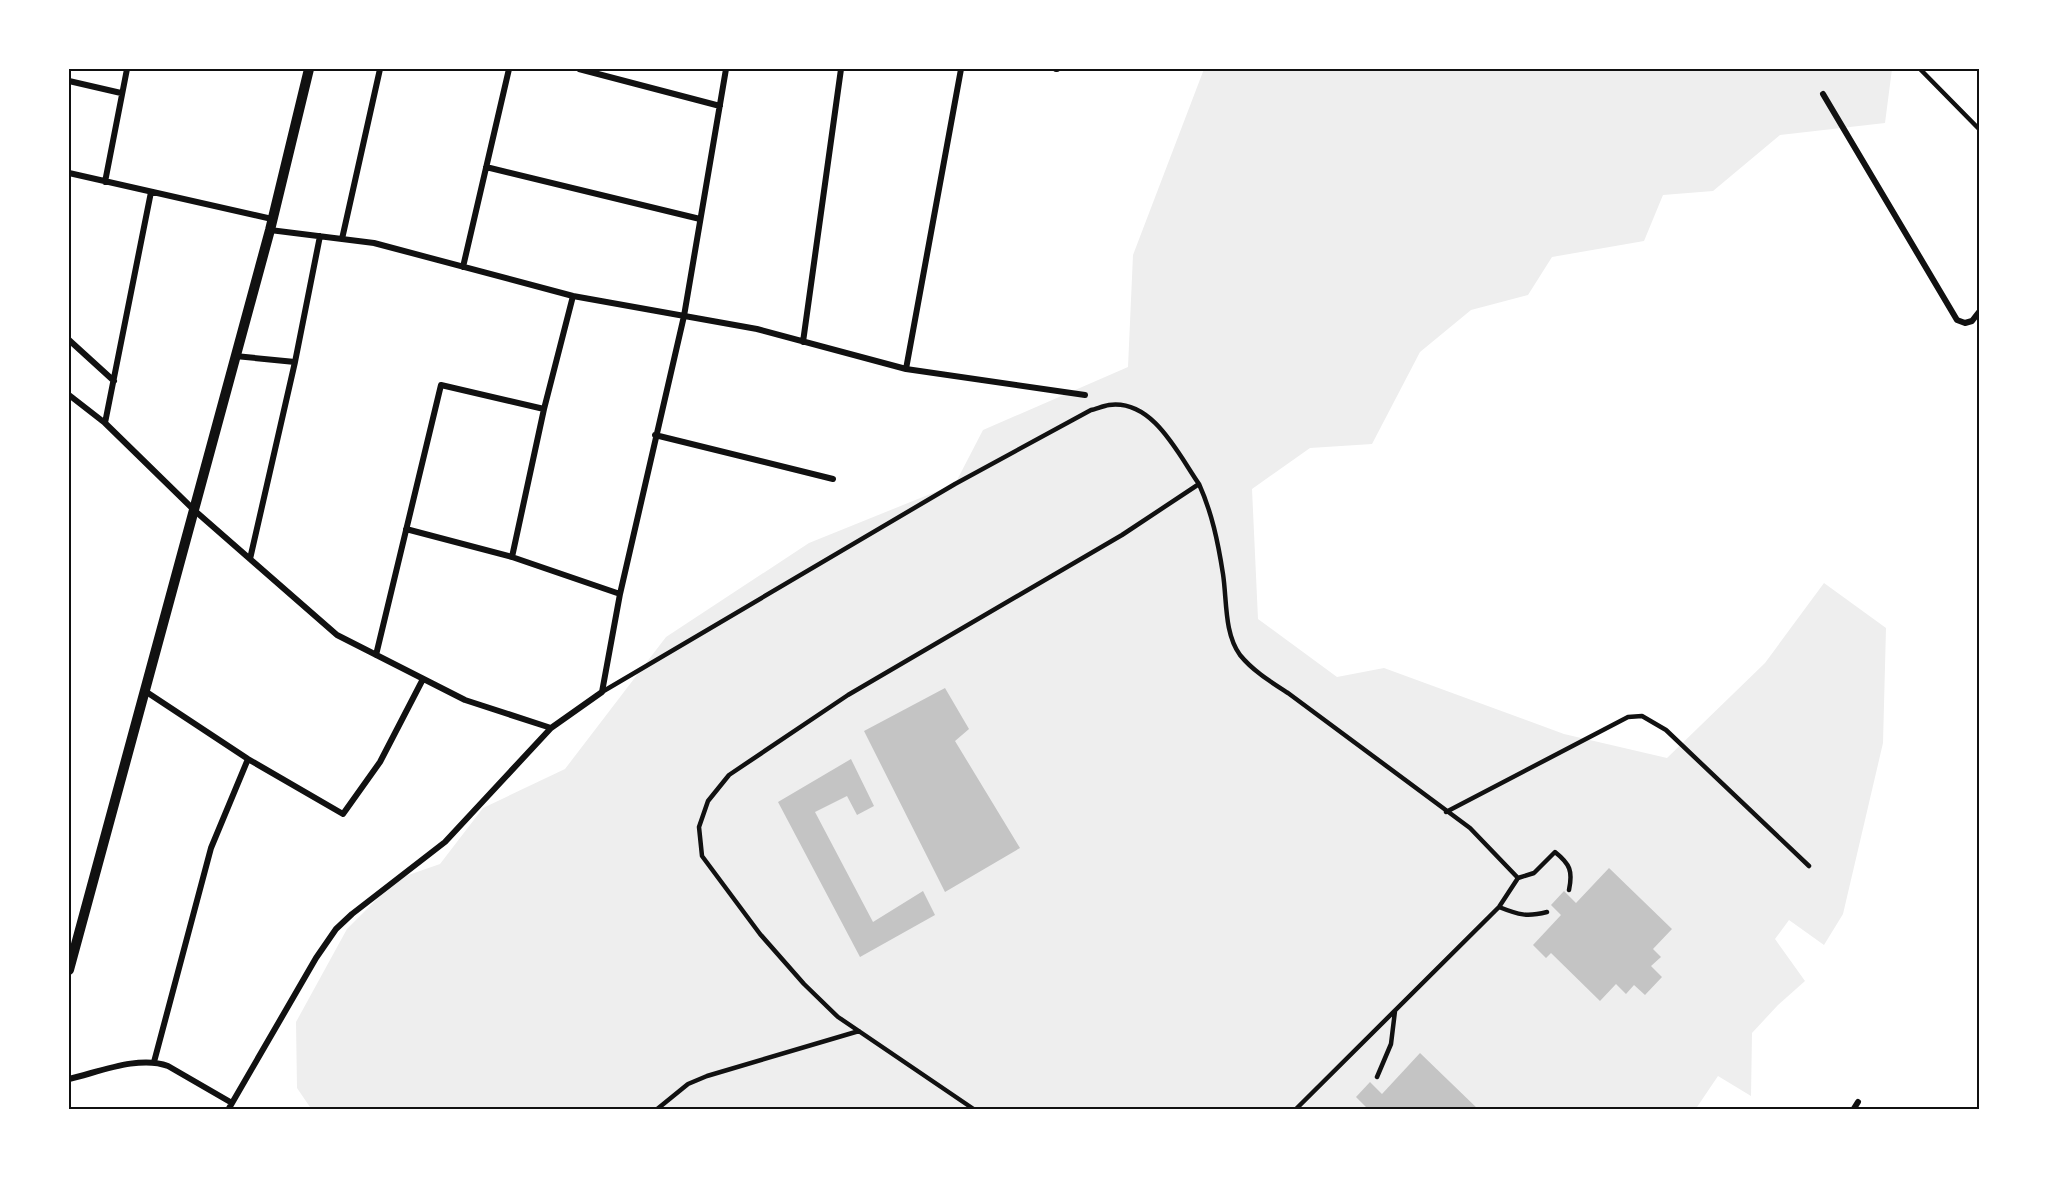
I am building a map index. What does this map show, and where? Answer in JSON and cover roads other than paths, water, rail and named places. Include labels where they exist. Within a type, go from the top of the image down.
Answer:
[{"type":"street","points":[[105,182],[127,69]]},
{"type":"street","points":[[69,970],[270,230],[309,69]]},
{"type":"street","points":[[342,239],[380,69]]},
{"type":"street","points":[[463,267],[509,69]]},
{"type":"street","points":[[579,69],[720,106]]},
{"type":"street","points":[[69,1079],[135,1063],[154,1062],[168,1066],[230,1107],[316,958],[336,929],[352,914],[446,842],[551,728],[602,692],[620,594],[684,316],[726,69]]},
{"type":"street","points":[[802,342],[841,69]]},
{"type":"street","points":[[906,369],[960,69]]},
{"type":"street","points":[[69,81],[121,93]]},
{"type":"street","points":[[1824,94],[1957,320],[1965,323],[1972,321],[1979,312]]},
{"type":"street","points":[[486,167],[700,219]]},
{"type":"street","points":[[69,173],[272,219]]},
{"type":"street","points":[[105,423],[151,192]]},
{"type":"street","points":[[270,230],[374,243],[573,296],[757,329],[906,369],[1085,395]]},
{"type":"street","points":[[250,559],[295,362],[320,236]]},
{"type":"street","points":[[512,557],[544,409],[573,296]]},
{"type":"street","points":[[69,340],[114,381]]},
{"type":"street","points":[[236,356],[295,362]]},
{"type":"street","points":[[376,655],[441,385],[544,409]]},
{"type":"street","points":[[69,395],[105,423],[194,510],[337,635],[465,700],[551,728]]},
{"type":"street","points":[[655,435],[833,479]]},
{"type":"street","points":[[406,529],[512,557],[620,594]]},
{"type":"street","points":[[145,691],[248,759],[343,814],[380,762],[423,679]]},
{"type":"street","points":[[154,1062],[211,848],[248,759]]},
{"type":"street","points":[[1853,1110],[1858,1102]]},
{"type":"lane","points":[[1920,69],[1979,129]]},
{"type":"lane","points":[[602,692],[955,484],[1090,410],[1109,405],[1129,407],[1144,413],[1160,427],[1199,484],[1210,509],[1215,531],[1230,634],[1240,654],[1258,674],[1288,693],[1470,828],[1518,878]]},
{"type":"lane","points":[[975,1110],[838,1017],[804,984],[760,934],[702,856],[699,827],[708,801],[729,775],[848,695],[1122,535],[1199,484]]},
{"type":"lane","points":[[1446,812],[1628,717],[1642,716],[1666,730],[1809,866]]},
{"type":"lane","points":[[1295,1110],[1499,907],[1518,878],[1534,873],[1555,852],[1567,861],[1572,877],[1569,890]]},
{"type":"lane","points":[[1499,907],[1515,914],[1529,916],[1547,912]]},
{"type":"lane","points":[[1377,1077],[1391,1044],[1395,1011]]},
{"type":"lane","points":[[656,1110],[688,1084],[707,1076],[859,1031]]}]
